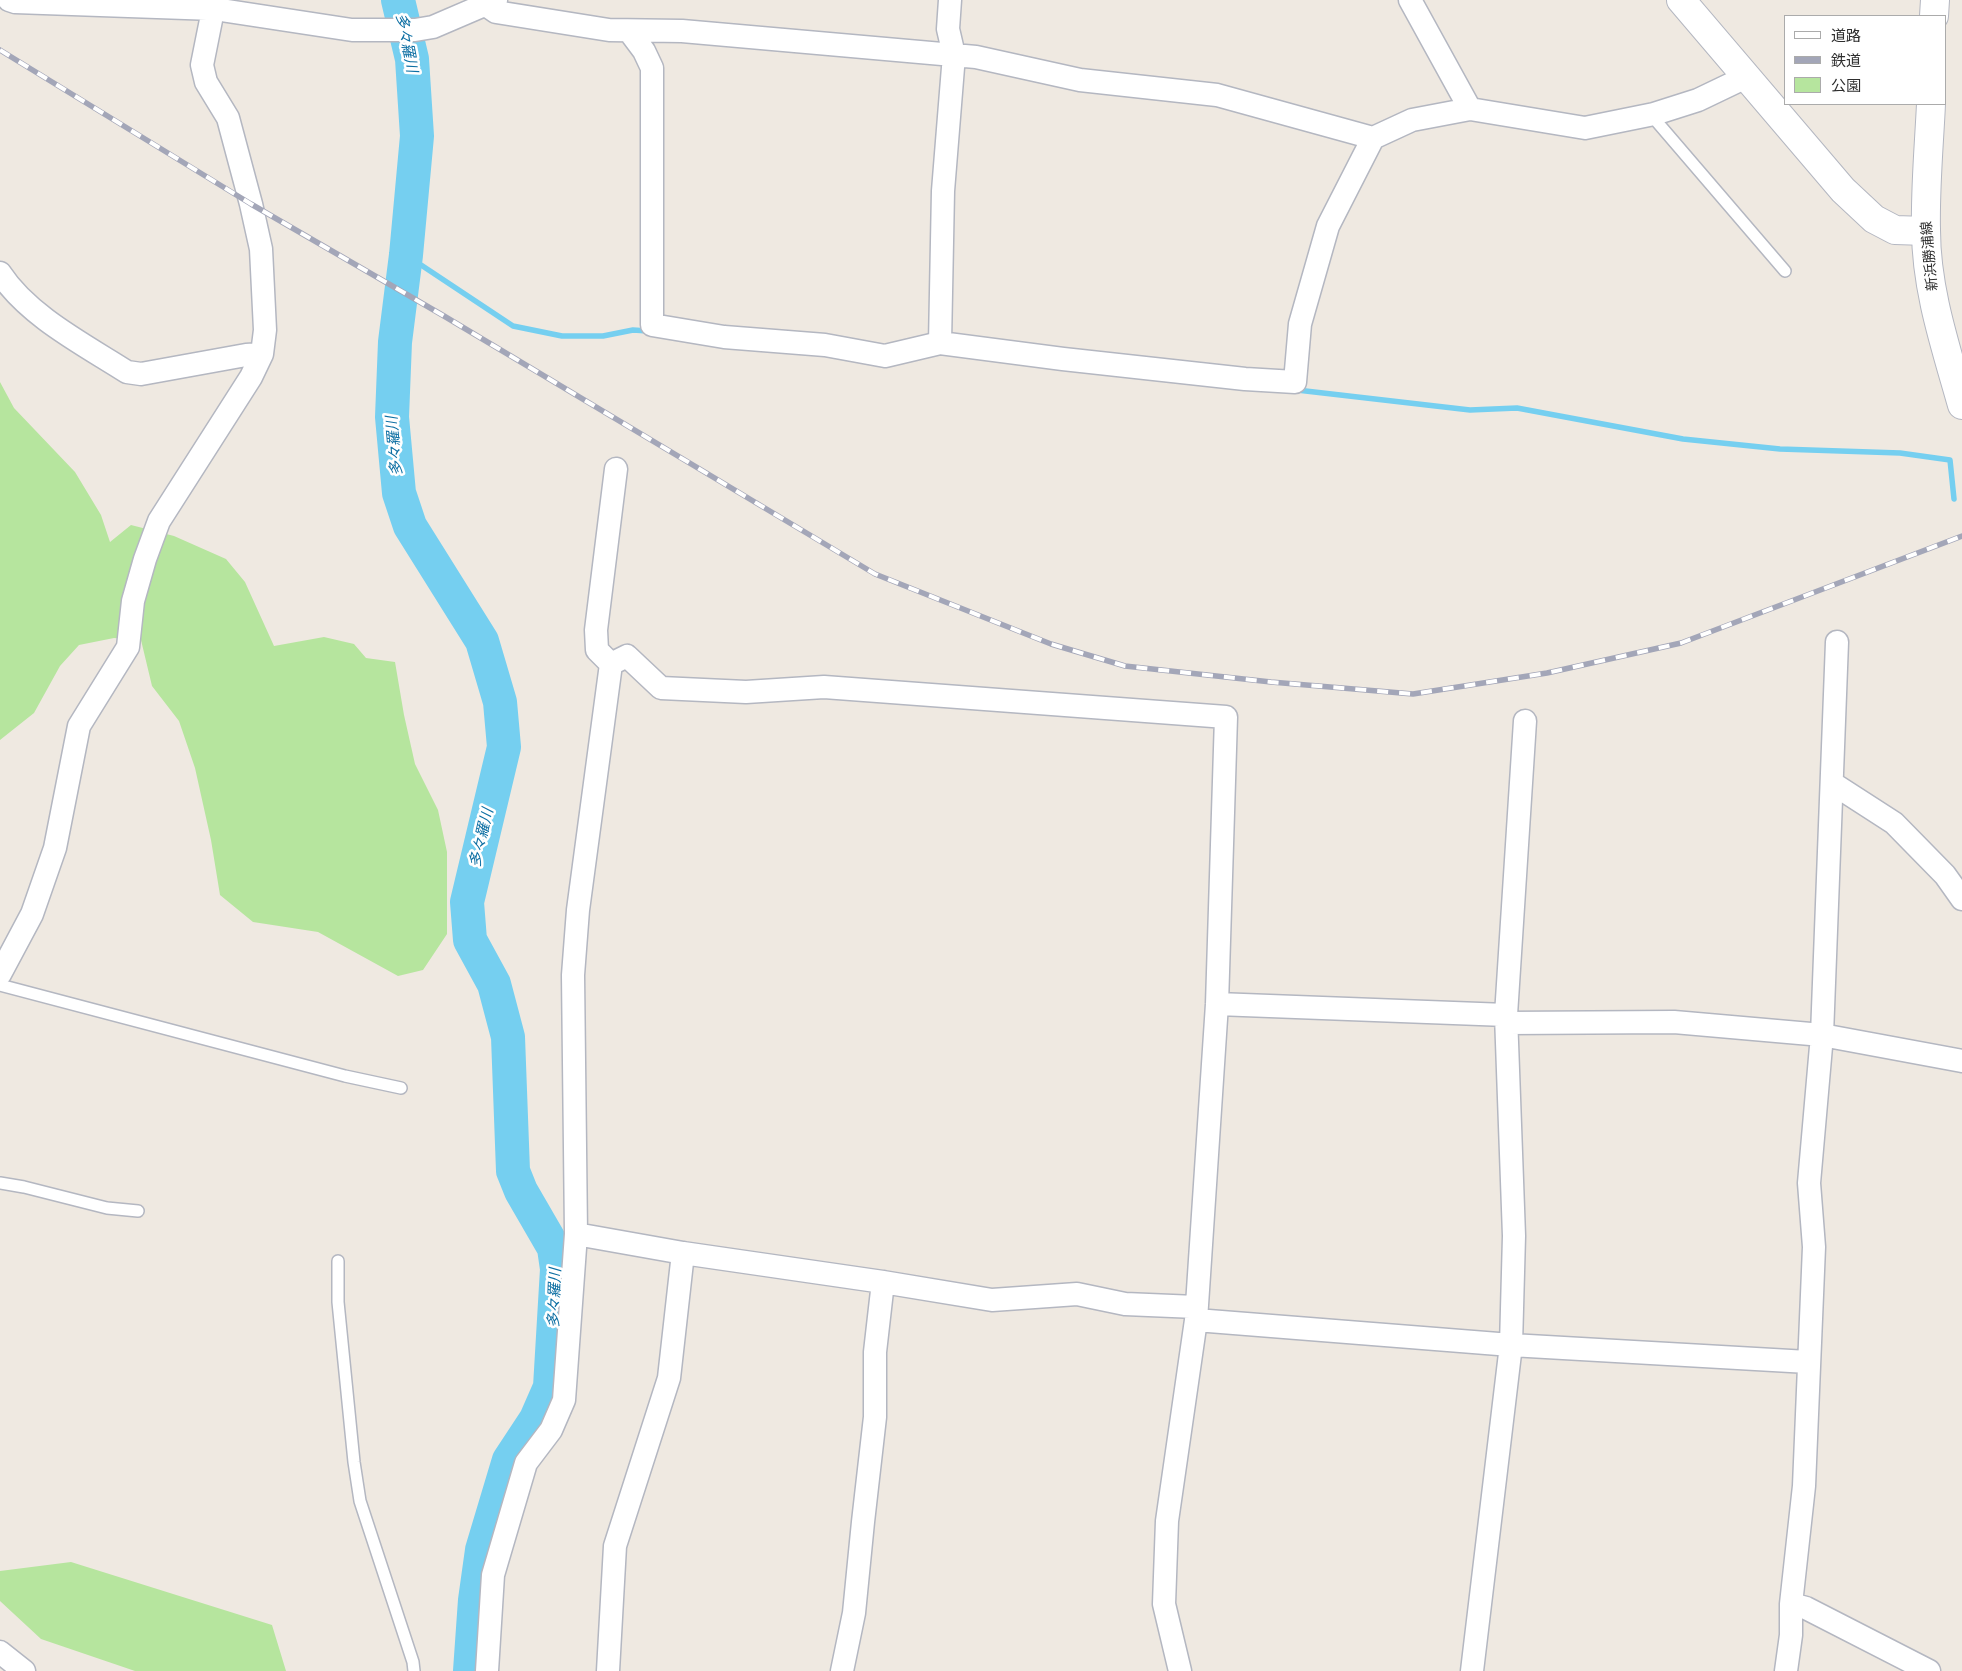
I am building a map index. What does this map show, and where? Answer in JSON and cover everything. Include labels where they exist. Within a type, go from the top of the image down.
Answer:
[{"type":"street","points":[[9,0],[15,2],[215,5],[352,30],[415,30],[433,27],[491,2],[496,12],[609,30],[682,32],[976,57],[1080,80],[1217,95],[1373,138]]},
{"type":"street","points":[[940,343],[943,191],[954,55],[948,29],[950,0]]},
{"type":"street","points":[[1410,0],[1470,109]]},
{"type":"street","points":[[1681,0],[1843,190],[1874,219],[1895,230],[1926,231]]},
{"type":"street","points":[[1934,15],[1935,0]]},
{"type":"street","points":[[0,974],[32,914],[55,848],[79,726],[128,647],[134,601],[145,559],[159,521],[251,377],[262,354],[265,330],[261,249],[228,118],[206,82],[202,65],[215,5]]},
{"type":"street","points":[[629,31],[644,51],[652,68],[652,325],[724,337],[825,345],[885,356],[940,343],[1063,359],[1246,379],[1295,382],[1300,324],[1328,226],[1373,138],[1412,120],[1470,109],[1585,128],[1654,114],[1698,100],[1746,77]]},
{"type":"street","name":"新浜勝浦線","points":[[1931,105],[1926,231],[1932,292],[1942,336],[1962,405]]},
{"type":"street","points":[[0,273],[5,281],[25,301],[58,328],[128,372],[141,374],[246,355],[262,354]]},
{"type":"street","points":[[611,664],[597,650],[596,630],[616,469]]},
{"type":"street","points":[[1786,1671],[1804,1486],[1814,1247],[1809,1183],[1822,1035],[1837,642]]},
{"type":"street","points":[[611,664],[626,656],[661,688],[746,692],[824,687],[1226,718],[1217,1004],[1196,1314],[1167,1521],[1164,1604],[1180,1671]]},
{"type":"street","points":[[487,1671],[493,1576],[526,1463],[551,1430],[564,1400],[576,1234],[573,975],[578,910],[611,664]]},
{"type":"street","points":[[1472,1671],[1511,1345],[1514,1236],[1506,1019],[1526,721]]},
{"type":"street","points":[[1832,783],[1894,823],[1945,875],[1962,899]]},
{"type":"street","points":[[1217,1004],[1506,1019],[1674,1022],[1822,1035],[1962,1061]]},
{"type":"street","points":[[576,1234],[683,1253],[992,1300],[1077,1294],[1126,1304],[1196,1314],[1511,1345],[1808,1362]]},
{"type":"street","points":[[608,1671],[615,1546],[669,1378],[683,1253]]},
{"type":"street","points":[[842,1671],[854,1613],[875,1417],[875,1352],[883,1282]]},
{"type":"street","points":[[1792,1604],[1806,1608],[1929,1671]]},
{"type":"street","points":[[0,1652],[24,1671]]},
{"type":"lane","points":[[1654,114],[1658,123],[1785,271]]},
{"type":"lane","points":[[0,985],[345,1076],[401,1088]]},
{"type":"lane","points":[[0,1183],[24,1187],[107,1208],[138,1211]]},
{"type":"lane","points":[[338,1261],[338,1302],[354,1462],[360,1501],[413,1662],[414,1671]]},
{"type":"green space","points":[[0,382],[14,408],[75,472],[101,515],[110,542],[131,525],[174,536],[226,559],[245,582],[274,646],[324,637],[354,644],[366,658],[395,662],[415,764],[438,810],[447,852],[447,934],[423,970],[398,976],[318,932],[253,922],[220,895],[211,840],[195,768],[179,721],[152,686],[141,640],[114,638],[79,645],[60,666],[34,713],[0,740]]},
{"type":"green space","points":[[71,1562],[272,1625],[286,1671],[135,1671],[41,1639],[0,1601],[0,1571]]},
{"type":"waterway","name":"多々羅川","points":[[398,0],[412,59],[417,136],[406,255],[395,342],[392,417],[399,493],[410,526],[482,641],[500,702],[504,747],[467,902],[470,940],[494,984],[508,1037],[513,1171],[521,1191],[554,1248],[557,1269],[550,1387],[536,1419],[509,1460],[482,1550],[475,1600],[470,1671]]},
{"type":"waterway","points":[[406,255],[513,326],[562,336],[603,336],[633,330],[648,331]]},
{"type":"waterway","points":[[1297,390],[1470,410],[1517,408],[1683,439],[1780,449],[1900,453],[1950,460],[1954,499]]},
{"type":"railway","points":[[0,50],[251,204],[444,316],[875,574],[1051,644],[1125,666],[1271,682],[1413,694],[1547,673],[1681,643],[1962,536]]}]
